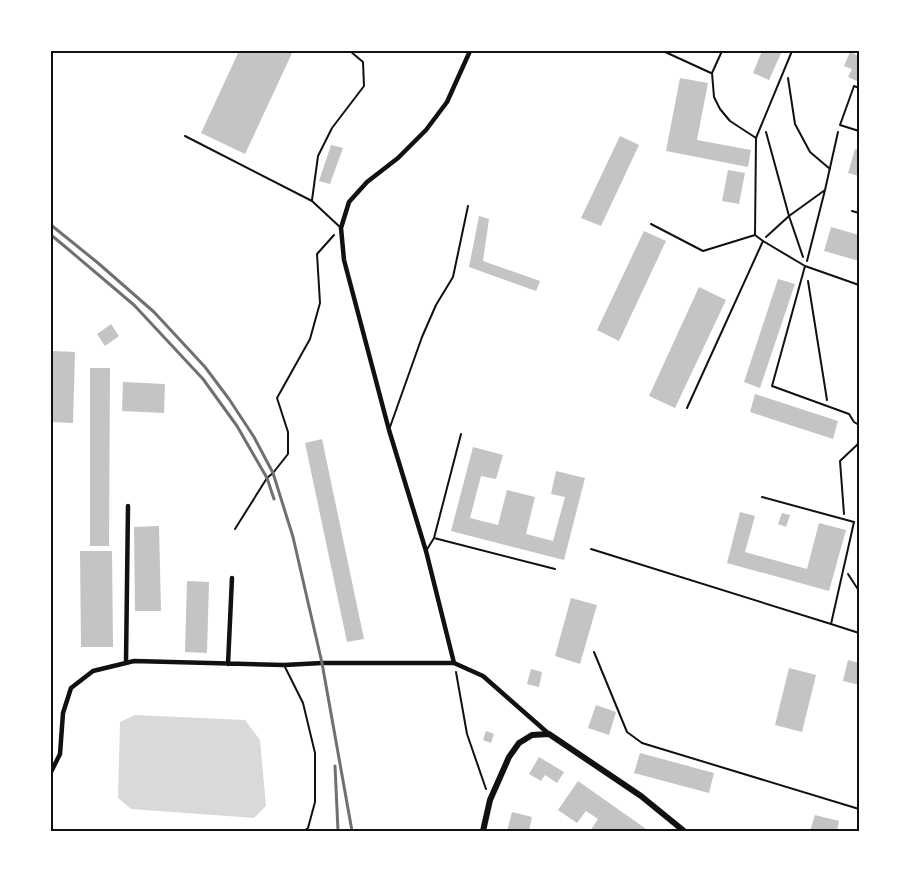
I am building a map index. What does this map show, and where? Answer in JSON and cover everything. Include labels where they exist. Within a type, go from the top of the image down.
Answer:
[{"type":"main road","points":[[483,831],[490,800],[509,758],[519,743],[532,734],[549,734],[640,796],[684,831]]},
{"type":"street","points":[[454,663],[426,551],[389,430],[344,260],[341,228],[349,202],[366,182],[398,158],[426,130],[447,102],[470,51]]},
{"type":"street","points":[[126,663],[128,506]]},
{"type":"street","points":[[228,664],[232,578]]},
{"type":"street","points":[[51,772],[60,754],[63,713],[71,688],[93,671],[134,661],[284,665],[322,663],[454,663],[483,676],[549,734]]},
{"type":"lane","points":[[312,201],[318,156],[332,128],[364,86],[363,62],[350,51]]},
{"type":"lane","points":[[663,51],[712,73]]},
{"type":"lane","points":[[722,51],[712,73],[714,97],[720,110],[730,121],[756,138]]},
{"type":"lane","points":[[755,235],[756,138],[792,51]]},
{"type":"lane","points":[[859,88],[854,86],[840,125],[859,131]]},
{"type":"lane","points":[[185,136],[312,201],[341,228]]},
{"type":"lane","points":[[389,430],[422,337],[436,305],[453,277],[468,206]]},
{"type":"lane","points":[[852,211],[859,214]]},
{"type":"lane","points":[[651,224],[703,251],[755,235]]},
{"type":"lane","points":[[755,235],[806,266],[859,285]]},
{"type":"lane","points":[[687,408],[763,241]]},
{"type":"lane","points":[[806,266],[772,386],[849,414],[854,422],[859,425]]},
{"type":"lane","points":[[426,551],[434,538],[461,434]]},
{"type":"lane","points":[[762,497],[854,522],[830,624]]},
{"type":"lane","points":[[434,538],[554,569]]},
{"type":"lane","points":[[591,549],[859,633]]},
{"type":"lane","points":[[594,652],[627,732],[642,743],[859,809]]},
{"type":"lane","points":[[284,665],[303,703],[315,753],[315,802],[308,828],[304,831]]},
{"type":"path","points":[[786,64],[795,124],[810,152],[830,169]]},
{"type":"path","points":[[806,266],[840,125]]},
{"type":"path","points":[[763,241],[789,216],[825,190]]},
{"type":"path","points":[[235,529],[267,478],[288,454],[288,432],[277,398],[310,339],[320,303],[317,254],[341,228]]},
{"type":"path","points":[[845,519],[840,461],[859,443]]},
{"type":"path","points":[[844,567],[859,591]]},
{"type":"path","points":[[454,663],[467,734],[490,800]]},
{"type":"shaded area","points":[[135,715],[245,720],[260,740],[266,806],[254,818],[131,809],[118,798],[120,722]]},
{"type":"building","points":[[239,51],[293,51],[245,154],[201,133]]},
{"type":"building","points":[[762,51],[782,51],[769,80],[753,73]]},
{"type":"building","points":[[850,52],[859,56],[859,82],[848,77],[852,69],[844,66]]},
{"type":"building","points":[[680,78],[708,83],[697,140],[751,150],[748,167],[666,151]]},
{"type":"building","points":[[620,136],[639,145],[601,226],[581,218]]},
{"type":"building","points":[[331,145],[343,148],[330,184],[319,181]]},
{"type":"building","points":[[855,149],[859,150],[859,176],[848,173]]},
{"type":"building","points":[[728,170],[745,173],[739,204],[722,201]]},
{"type":"building","points":[[479,216],[489,219],[483,261],[540,281],[536,291],[469,267]]},
{"type":"building","points":[[831,227],[859,235],[859,261],[824,251]]},
{"type":"building","points":[[644,231],[666,241],[619,341],[597,330]]},
{"type":"building","points":[[778,279],[795,284],[760,388],[744,382]]},
{"type":"building","points":[[699,287],[726,300],[675,408],[649,396]]},
{"type":"building","points":[[111,324],[119,336],[105,346],[97,334]]},
{"type":"building","points":[[52,351],[75,352],[73,423],[51,422]]},
{"type":"building","points":[[90,368],[110,368],[109,546],[90,546]]},
{"type":"building","points":[[123,382],[165,384],[164,413],[122,411]]},
{"type":"building","points":[[755,394],[838,421],[833,439],[750,412]]},
{"type":"building","points":[[322,439],[364,639],[347,642],[305,443]]},
{"type":"building","points":[[473,447],[503,455],[496,479],[481,476],[470,518],[498,525],[507,490],[535,497],[526,534],[553,541],[565,497],[551,494],[556,471],[585,478],[564,560],[451,531]]},
{"type":"building","points":[[740,512],[755,516],[745,552],[807,569],[819,523],[846,530],[829,591],[727,563]]},
{"type":"building","points":[[782,513],[790,515],[786,527],[778,524]]},
{"type":"building","points":[[159,526],[161,611],[135,611],[134,527]]},
{"type":"building","points":[[80,551],[112,551],[113,647],[81,647]]},
{"type":"building","points":[[187,581],[209,582],[207,653],[185,652]]},
{"type":"building","points":[[571,598],[597,605],[580,664],[555,656]]},
{"type":"building","points":[[848,660],[859,663],[859,685],[843,681]]},
{"type":"building","points":[[789,668],[816,675],[802,732],[775,725]]},
{"type":"building","points":[[531,669],[542,672],[539,687],[527,684]]},
{"type":"building","points":[[596,705],[616,712],[609,735],[588,728]]},
{"type":"building","points":[[486,731],[494,734],[491,743],[483,740]]},
{"type":"building","points":[[640,753],[714,773],[709,793],[634,773]]},
{"type":"building","points":[[539,757],[564,772],[557,783],[545,775],[541,781],[529,774]]},
{"type":"building","points":[[578,781],[649,831],[590,831],[598,819],[586,811],[577,823],[558,810]]},
{"type":"building","points":[[512,812],[532,817],[529,831],[507,831]]},
{"type":"building","points":[[815,815],[839,821],[837,831],[810,831]]},
{"type":"railway","points":[[51,225],[154,312],[205,367],[254,437],[273,473],[293,537],[322,663],[352,831]]},
{"type":"railway","points":[[51,235],[134,305],[203,379],[237,426],[267,478],[274,499]]},
{"type":"railway","points":[[335,766],[338,831]]}]
